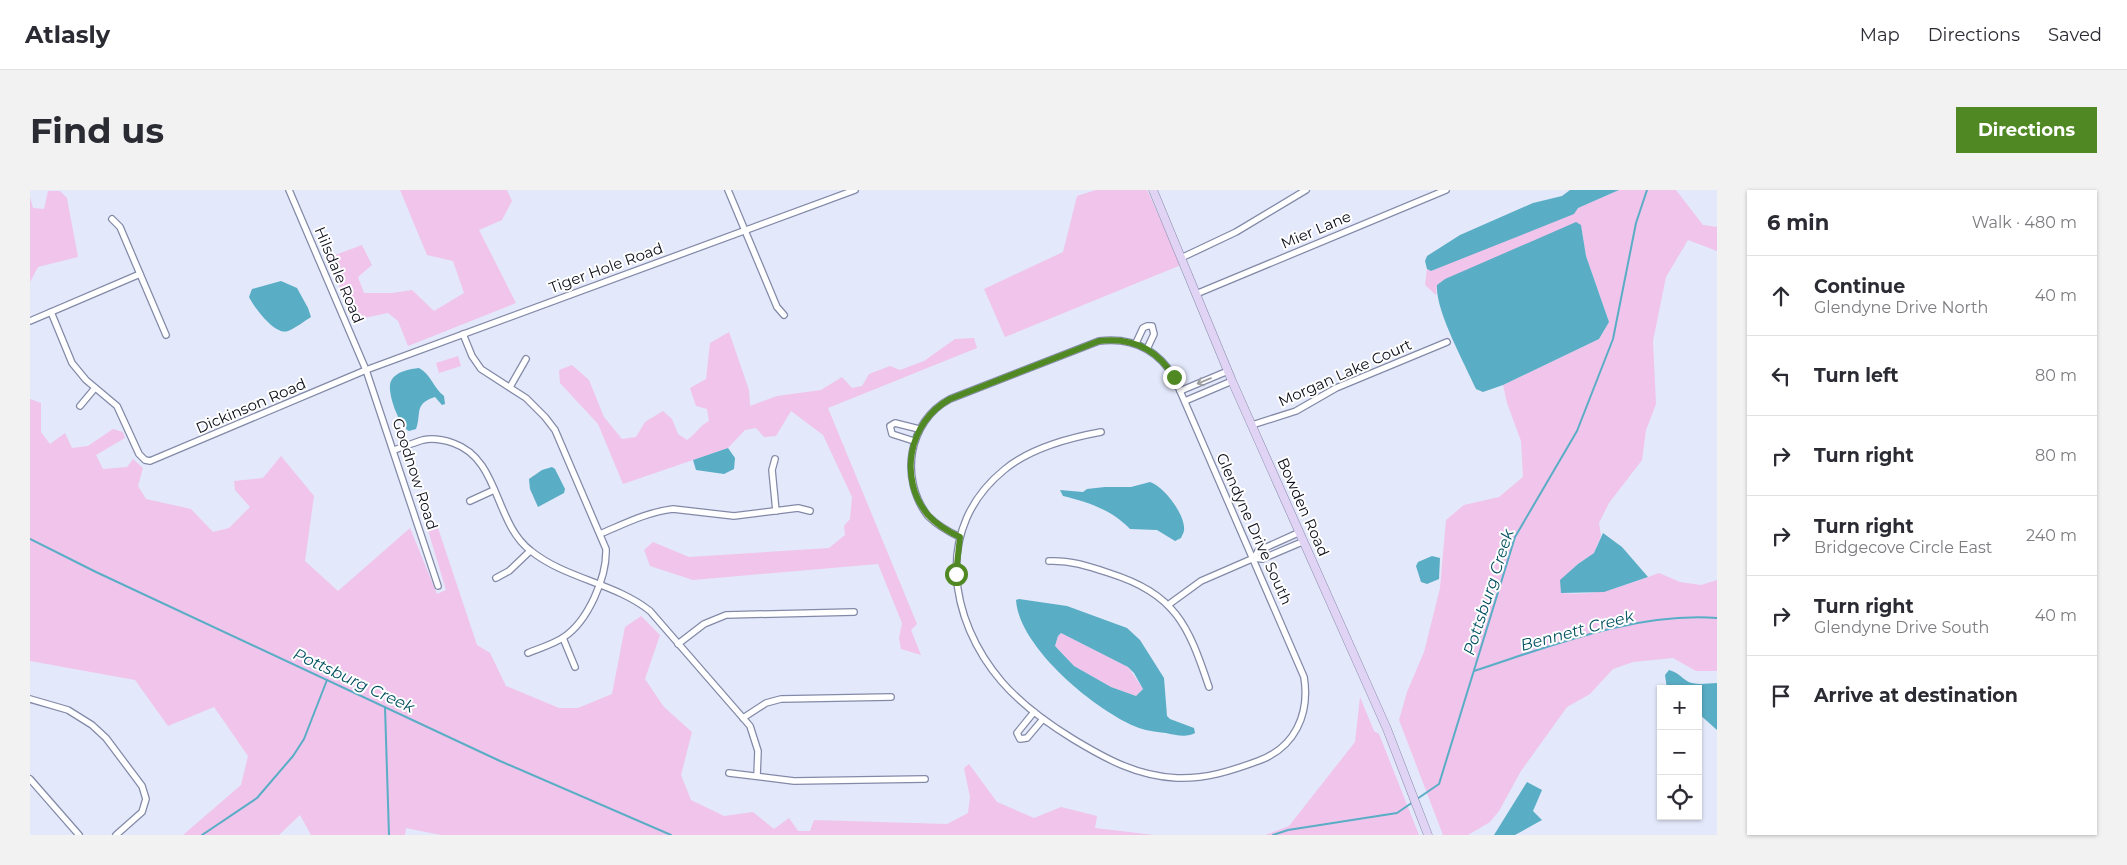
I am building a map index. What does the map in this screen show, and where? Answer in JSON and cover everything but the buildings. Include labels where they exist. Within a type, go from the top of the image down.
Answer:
[{"type":"main road","name":"Bowden Road","points":[[1153,190],[1232,381],[1403,769],[1428,835]]},
{"type":"street","name":"Hilsdale Road","points":[[289,190],[366,370]]},
{"type":"street","points":[[728,190],[777,307],[784,315]]},
{"type":"street","name":"Tiger Hole Road","points":[[366,370],[855,190]]},
{"type":"street","points":[[1181,258],[1236,232],[1306,190]]},
{"type":"street","name":"Mier Lane","points":[[1196,294],[1446,190]]},
{"type":"street","points":[[112,219],[120,227],[166,335]]},
{"type":"street","points":[[30,321],[140,274]]},
{"type":"street","points":[[51,312],[72,363],[79,373],[95,388],[80,406]]},
{"type":"street","points":[[960,537],[937,524],[929,517],[919,501],[912,472],[914,441],[919,429],[931,411],[950,399],[1088,344],[1114,339],[1136,343],[1143,328],[1152,326],[1154,334],[1147,349]]},
{"type":"street","points":[[464,334],[476,363],[488,375],[510,387],[535,406],[554,430],[606,549],[606,559],[599,584],[586,614],[576,628],[563,638],[528,653]]},
{"type":"street","name":"Morgan Lake Court","points":[[1252,425],[1296,411],[1336,388],[1447,342]]},
{"type":"street","name":"Glendyne Drive South","points":[[1043,719],[1101,757],[1118,765],[1156,776],[1178,778],[1214,775],[1265,758],[1282,747],[1296,731],[1305,709],[1306,688],[1304,677],[1185,401],[1168,367],[1147,349],[1136,343]]},
{"type":"street","points":[[510,387],[526,359]]},
{"type":"street","name":"Goodnow Road","points":[[366,370],[438,586]]},
{"type":"street","name":"Dickinson Road","points":[[95,388],[117,406],[139,454],[144,460],[156,460],[366,370]]},
{"type":"street","points":[[1180,391],[1228,371]]},
{"type":"street","points":[[1185,401],[1232,381]]},
{"type":"street","points":[[914,441],[892,434],[890,426],[895,423],[919,429]]},
{"type":"street","points":[[1034,712],[1018,729],[1016,733],[1020,739],[1027,738],[1043,719],[1002,681],[983,655],[967,625],[959,600],[956,574],[960,537],[978,497],[1004,469],[1024,457],[1047,447],[1079,436],[1101,432]]},
{"type":"street","points":[[394,450],[431,439],[460,445],[468,450],[481,464],[509,525],[530,551],[551,564],[642,605],[656,618],[743,718],[756,740],[758,751],[757,776]]},
{"type":"street","points":[[775,459],[772,470],[776,511]]},
{"type":"street","points":[[470,501],[494,490]]},
{"type":"street","points":[[600,534],[648,514],[673,509],[734,516],[798,508],[810,511]]},
{"type":"street","points":[[1254,558],[1258,550],[1298,533]]},
{"type":"street","points":[[1168,605],[1201,581],[1254,558],[1262,559],[1302,542]]},
{"type":"street","points":[[496,578],[509,571],[530,551]]},
{"type":"street","points":[[1049,561],[1063,560],[1081,564],[1125,578],[1147,589],[1168,605],[1186,626],[1192,638],[1208,687]]},
{"type":"street","points":[[678,644],[711,620],[736,614],[854,612]]},
{"type":"street","points":[[563,638],[575,667]]},
{"type":"street","points":[[743,718],[759,706],[781,699],[891,697]]},
{"type":"street","points":[[30,699],[68,710],[99,731],[142,786],[146,799],[142,812],[116,835]]},
{"type":"street","points":[[729,773],[794,781],[925,779]]},
{"type":"street","points":[[30,779],[79,835]]},
{"type":"shaded area","points":[[400,190],[507,190],[512,201],[502,220],[479,230],[516,303],[408,346],[398,321],[388,313],[354,320],[327,258],[362,245],[372,265],[358,277],[364,293],[392,293],[412,290],[434,311],[464,293],[453,261],[427,255]]},
{"type":"shaded area","points":[[1096,190],[1147,190],[1181,265],[1005,337],[984,289],[1063,252],[1077,196]]},
{"type":"shaded area","points":[[1619,190],[1676,190],[1703,225],[1717,227],[1717,251],[1688,240],[1666,277],[1653,341],[1656,404],[1646,430],[1642,460],[1609,503],[1599,523],[1601,536],[1594,553],[1578,564],[1561,580],[1561,593],[1599,592],[1623,586],[1659,573],[1680,582],[1701,585],[1717,580],[1717,671],[1696,671],[1673,658],[1633,662],[1613,669],[1590,694],[1567,707],[1521,771],[1499,811],[1490,822],[1468,835],[1443,835],[1399,720],[1407,692],[1424,652],[1440,588],[1446,520],[1464,505],[1499,497],[1523,477],[1521,441],[1507,403],[1503,385],[1599,339],[1609,322],[1586,256],[1581,225],[1437,285],[1436,295],[1425,285],[1427,269],[1431,271]]},
{"type":"shaded area","points":[[48,191],[60,191],[67,198],[78,257],[38,267],[30,282],[30,197],[33,208],[44,209]]},
{"type":"shaded area","points":[[729,332],[749,390],[750,406],[777,396],[821,390],[842,377],[852,388],[862,386],[869,374],[890,366],[900,370],[924,361],[955,339],[974,338],[977,348],[828,408],[917,624],[911,630],[921,655],[901,649],[899,638],[902,623],[878,564],[693,580],[650,566],[644,550],[653,542],[689,557],[829,548],[845,535],[844,526],[850,519],[852,497],[823,435],[791,411],[776,436],[764,437],[756,428],[745,430],[728,448],[623,484],[598,424],[560,383],[559,370],[572,365],[589,380],[604,417],[622,439],[636,437],[645,422],[663,411],[672,419],[678,434],[687,440],[709,421],[707,409],[696,406],[690,388],[706,379],[710,343]]},
{"type":"shaded area","points":[[458,356],[461,366],[439,373],[436,363]]},
{"type":"shaded area","points":[[30,399],[41,403],[41,432],[50,444],[65,433],[72,448],[88,446],[113,429],[123,432],[125,438],[96,455],[103,469],[127,467],[133,459],[143,468],[138,486],[146,499],[191,509],[213,532],[229,528],[250,507],[235,490],[234,481],[263,478],[281,456],[314,496],[305,561],[338,591],[410,528],[437,594],[446,590],[427,527],[437,525],[477,645],[490,653],[506,686],[559,708],[578,708],[612,694],[625,627],[641,616],[660,635],[645,679],[664,707],[692,732],[681,775],[691,800],[724,816],[753,812],[774,829],[789,818],[798,831],[810,831],[814,820],[947,824],[968,813],[970,797],[964,768],[969,764],[997,802],[1034,818],[1061,807],[1097,816],[1095,828],[1154,835],[441,835],[406,828],[405,835],[311,835],[300,815],[279,835],[183,835],[241,785],[248,756],[214,707],[168,726],[135,680],[30,661]]},
{"type":"shaded area","points":[[1061,633],[1128,667],[1143,689],[1136,696],[1111,687],[1074,666],[1055,646]]},
{"type":"shaded area","points":[[1360,697],[1374,731],[1379,734],[1419,835],[1265,835],[1289,826],[1355,742]]},
{"type":"water","points":[[1570,190],[1619,190],[1578,208],[1574,214],[1431,271],[1427,269],[1425,261],[1427,256],[1460,235],[1533,203],[1562,196]]},
{"type":"water","points":[[1576,222],[1581,225],[1586,256],[1609,322],[1599,339],[1503,385],[1483,392],[1476,389],[1446,322],[1438,296],[1437,285],[1445,279]]},
{"type":"water","points":[[281,281],[297,288],[311,317],[288,331],[277,329],[271,325],[249,297],[252,289]]},
{"type":"water","points":[[419,368],[427,374],[444,396],[445,404],[442,405],[435,397],[424,403],[421,406],[416,429],[409,431],[398,416],[392,400],[390,386],[391,381],[396,375]]},
{"type":"water","points":[[728,448],[735,458],[734,469],[724,474],[696,470],[693,460]]},
{"type":"water","points":[[552,467],[555,469],[565,489],[564,493],[538,507],[530,489],[529,479],[542,470]]},
{"type":"water","points":[[1150,482],[1162,489],[1182,517],[1184,532],[1181,538],[1175,541],[1157,530],[1130,529],[1107,511],[1063,496],[1060,490],[1083,492],[1087,489],[1131,487]]},
{"type":"water","points":[[1603,533],[1622,547],[1648,577],[1604,592],[1561,593],[1560,580],[1594,553]]},
{"type":"water","points":[[1432,556],[1440,558],[1439,579],[1427,584],[1421,582],[1416,566],[1418,562]]},
{"type":"water","points":[[1016,600],[1067,606],[1127,628],[1140,640],[1164,678],[1167,716],[1170,719],[1194,728],[1195,733],[1181,736],[1149,731],[1122,720],[1102,708],[1063,676],[1045,657],[1020,619]],"holes":[[[1061,633],[1128,667],[1134,673],[1143,689],[1136,696],[1111,687],[1074,666],[1055,646],[1058,636]]]},
{"type":"water","points":[[1669,670],[1677,673],[1690,683],[1717,683],[1717,730],[1702,717],[1702,685],[1666,685],[1665,675]]},
{"type":"water","points":[[1527,782],[1542,790],[1533,811],[1542,820],[1515,835],[1494,835]]},
{"type":"waterway","name":"Pottsburg Creek","points":[[1417,799],[1439,784],[1515,537],[1577,431],[1613,339],[1636,223],[1647,190]]},
{"type":"waterway","name":"Pottsburg Creek","points":[[30,539],[96,572],[500,761],[671,835]]},
{"type":"waterway","name":"Bennett Creek","points":[[1474,671],[1563,642],[1624,626],[1655,620],[1717,618]]},
{"type":"waterway","points":[[202,835],[257,798],[293,756],[304,739],[327,680]]},
{"type":"waterway","points":[[385,707],[389,835]]},
{"type":"waterway","name":"Pottsburg Creek","points":[[1273,835],[1288,830],[1397,813],[1413,802]]},
{"type":"route","points":[[956,574],[956,558],[960,537],[937,524],[929,517],[919,501],[913,483],[912,461],[914,441],[924,419],[931,411],[950,399],[1099,341],[1114,339],[1136,343],[1160,359],[1174,377]]}]
